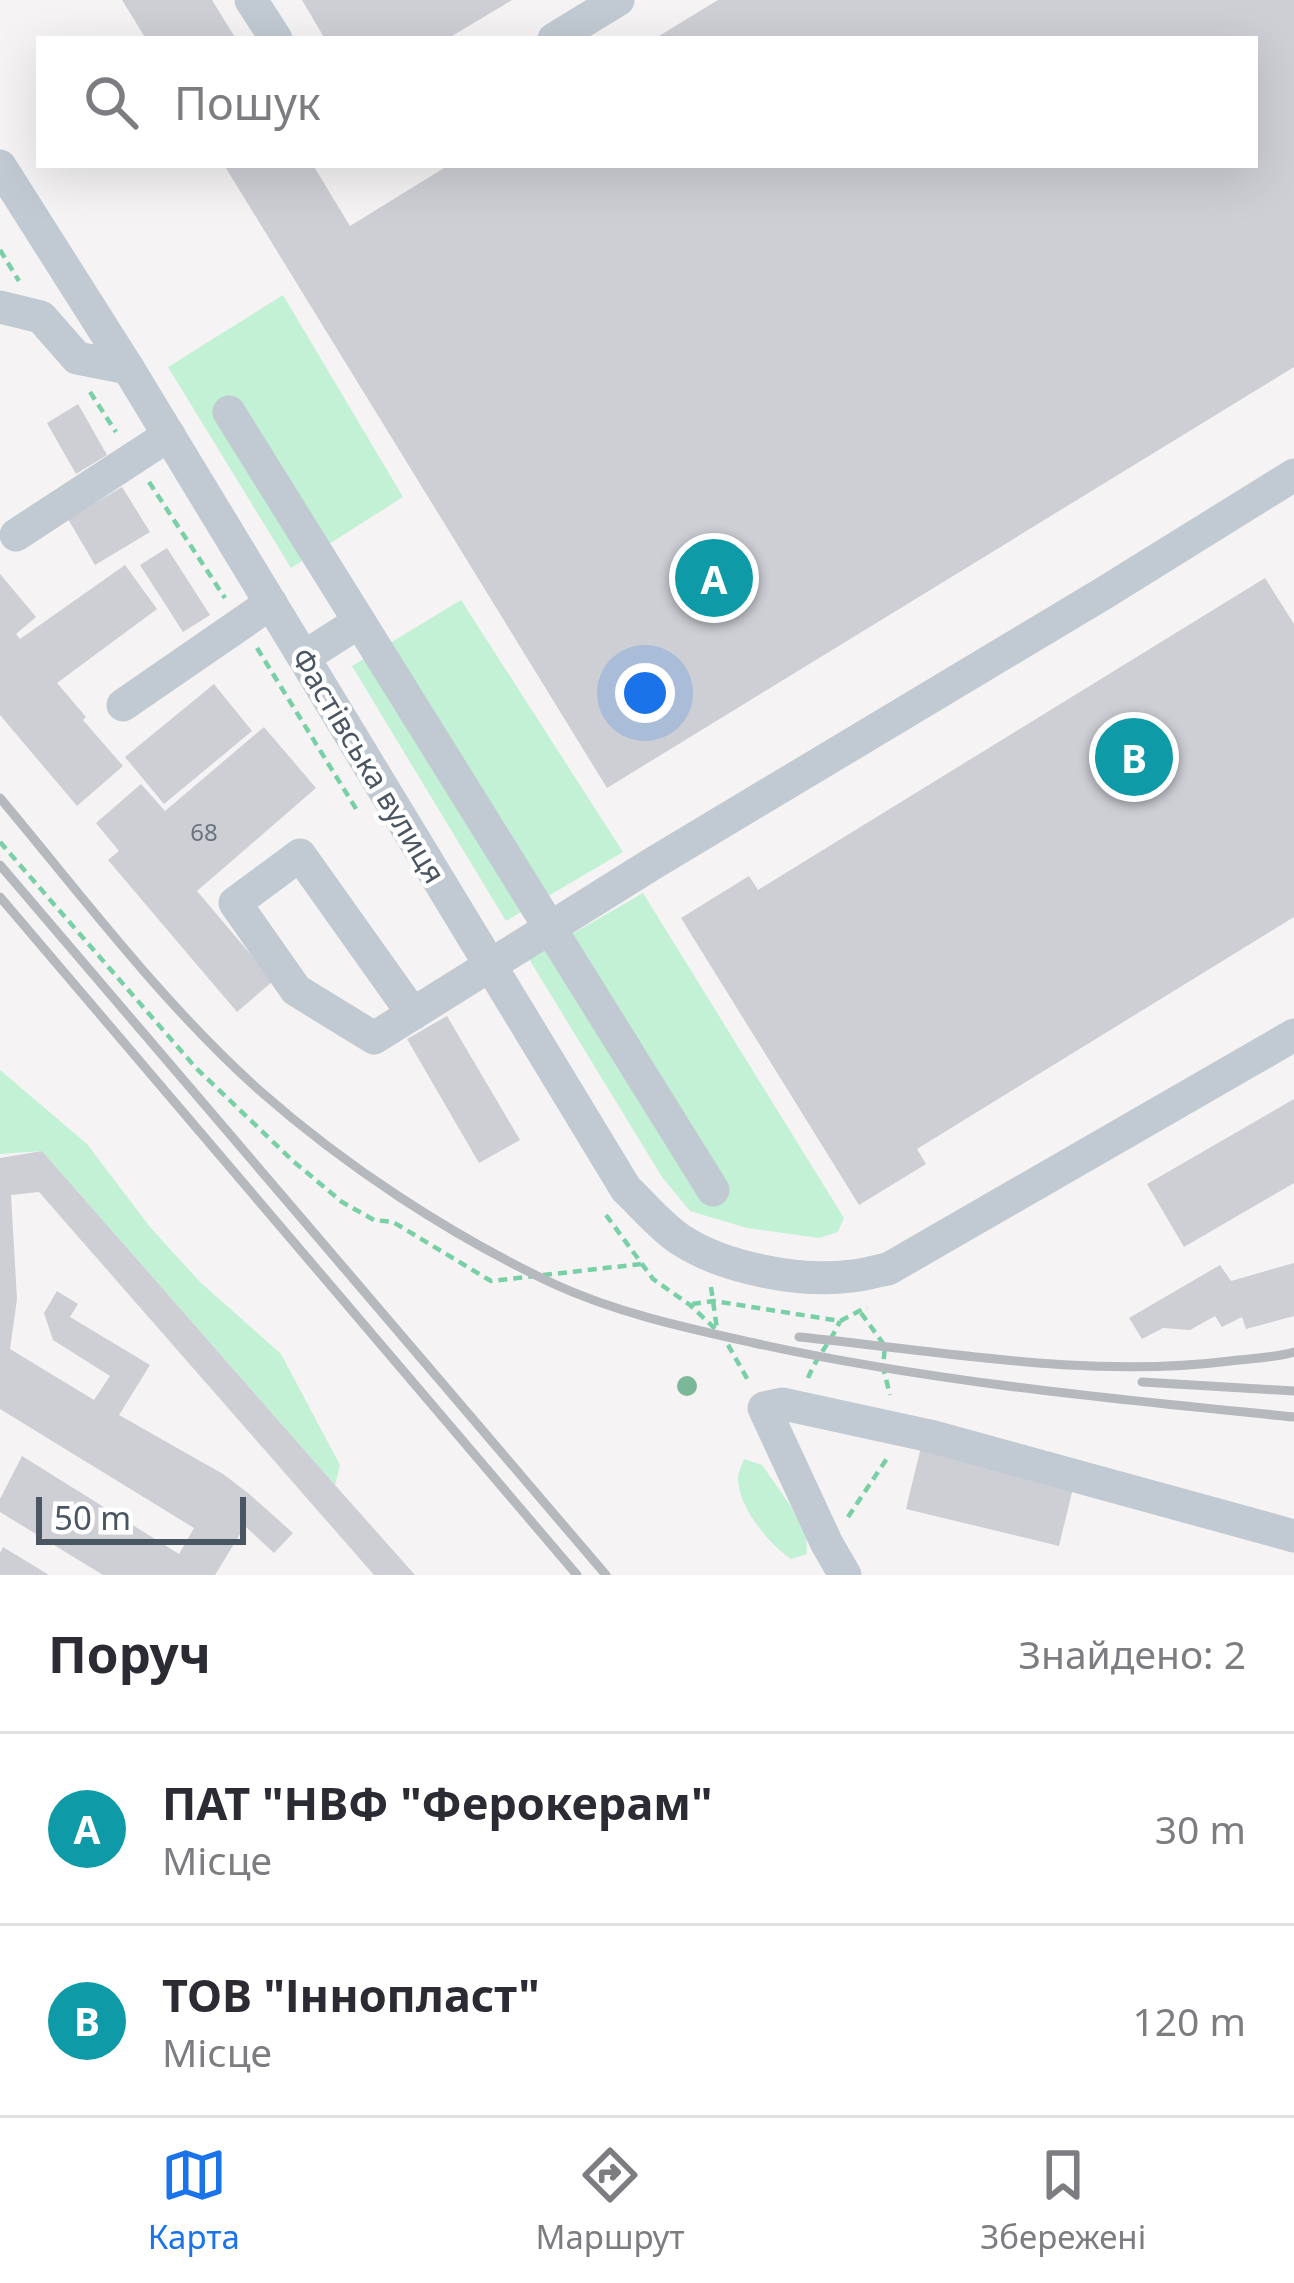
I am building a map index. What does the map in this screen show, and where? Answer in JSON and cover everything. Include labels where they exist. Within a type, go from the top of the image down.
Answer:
[{"type":"street","points":[[251,0],[274,36]]},
{"type":"street","points":[[559,36],[618,0]]},
{"type":"street","name":"Фастівська вулиця","points":[[0,166],[128,368],[626,1189],[675,1237],[702,1253],[760,1270],[850,1277],[888,1269],[1294,1036]]},
{"type":"street","points":[[0,307],[41,317],[77,358],[128,368]]},
{"type":"street","points":[[230,412],[713,1190]]},
{"type":"street","points":[[16,535],[169,436]]},
{"type":"street","points":[[413,1014],[300,855],[236,903],[296,990],[374,1038],[1294,475]]},
{"type":"street","points":[[123,705],[271,603]]},
{"type":"street","points":[[304,657],[359,622]]},
{"type":"street","points":[[845,1575],[764,1408],[796,1406],[930,1436],[1294,1536]]},
{"type":"path","points":[[0,842],[196,1068],[342,1202],[374,1220],[393,1222],[491,1281],[641,1264]]},
{"type":"path","points":[[689,1305],[715,1301],[840,1321],[817,1356],[796,1406]]},
{"type":"green space","points":[[283,295],[403,497],[291,568],[168,367]]},
{"type":"green space","points":[[461,600],[623,852],[506,921],[352,666]]},
{"type":"green space","points":[[643,893],[844,1218],[838,1232],[819,1238],[747,1228],[690,1211],[662,1177],[529,959]]},
{"type":"green space","points":[[0,1070],[87,1144],[150,1227],[200,1282],[281,1354],[340,1465],[335,1485],[42,1151],[0,1154]]},
{"type":"green space","points":[[744,1459],[762,1465],[790,1505],[806,1536],[807,1554],[791,1559],[756,1523],[739,1489]]},
{"type":"building","points":[[122,0],[212,0],[234,36],[144,36]]},
{"type":"building","points":[[302,0],[512,0],[452,36],[323,36]]},
{"type":"building","points":[[718,0],[1294,0],[1294,367],[607,788],[226,168],[315,168],[350,226],[444,168],[1258,168],[1258,36],[659,36]]},
{"type":"building","points":[[78,404],[107,455],[76,474],[47,423]]},
{"type":"building","points":[[122,487],[150,532],[95,565],[68,519]]},
{"type":"building","points":[[167,548],[210,615],[183,632],[140,565]]},
{"type":"building","points":[[125,565],[157,609],[57,683],[123,766],[77,806],[0,715],[0,574],[36,617],[16,634],[20,639]]},
{"type":"building","points":[[1265,578],[1294,624],[1294,917],[917,1149],[926,1164],[859,1205],[681,918],[749,876],[758,890]]},
{"type":"building","points":[[214,684],[252,731],[164,804],[125,757]]},
{"type":"building","points":[[264,727],[316,788],[197,891],[273,981],[237,1012],[108,860],[119,851],[96,823],[141,784],[165,811]]},
{"type":"building","points":[[447,1016],[520,1140],[479,1163],[407,1039]]},
{"type":"building","points":[[1294,1099],[1294,1183],[1184,1247],[1147,1184]]},
{"type":"building","points":[[42,1151],[415,1575],[374,1575],[39,1192],[11,1195],[17,1299],[10,1349],[94,1400],[110,1376],[53,1340],[44,1313],[57,1291],[78,1304],[70,1317],[150,1365],[119,1415],[223,1474],[293,1533],[274,1553],[245,1526],[215,1575],[103,1575],[0,1512],[0,1499],[22,1456],[179,1554],[194,1528],[0,1409],[0,1158]]},
{"type":"building","points":[[1294,1263],[1294,1316],[1246,1329],[1242,1317],[1222,1327],[1215,1316],[1190,1330],[1163,1328],[1142,1339],[1129,1318],[1220,1265],[1231,1281]]},
{"type":"building","points":[[921,1447],[1074,1484],[1059,1546],[906,1509]]},
{"type":"building","points":[[3,1547],[49,1575],[0,1575]]},
{"type":"railway","points":[[0,798],[156,985],[259,1090],[400,1197],[554,1284],[652,1319],[821,1357],[1023,1388],[1294,1417]]},
{"type":"railway","points":[[0,865],[606,1575]]},
{"type":"railway","points":[[0,897],[577,1575]]},
{"type":"railway","points":[[799,1337],[1014,1361],[1122,1367],[1176,1366],[1294,1352]]},
{"type":"railway","points":[[1142,1382],[1294,1391]]},
{"type":"place","name":"ПАТ \"НВФ \"Ферокерам\"","points":[[714,578]]},
{"type":"place","name":"ТОВ \"Іннопласт\"","points":[[1134,757]]}]
